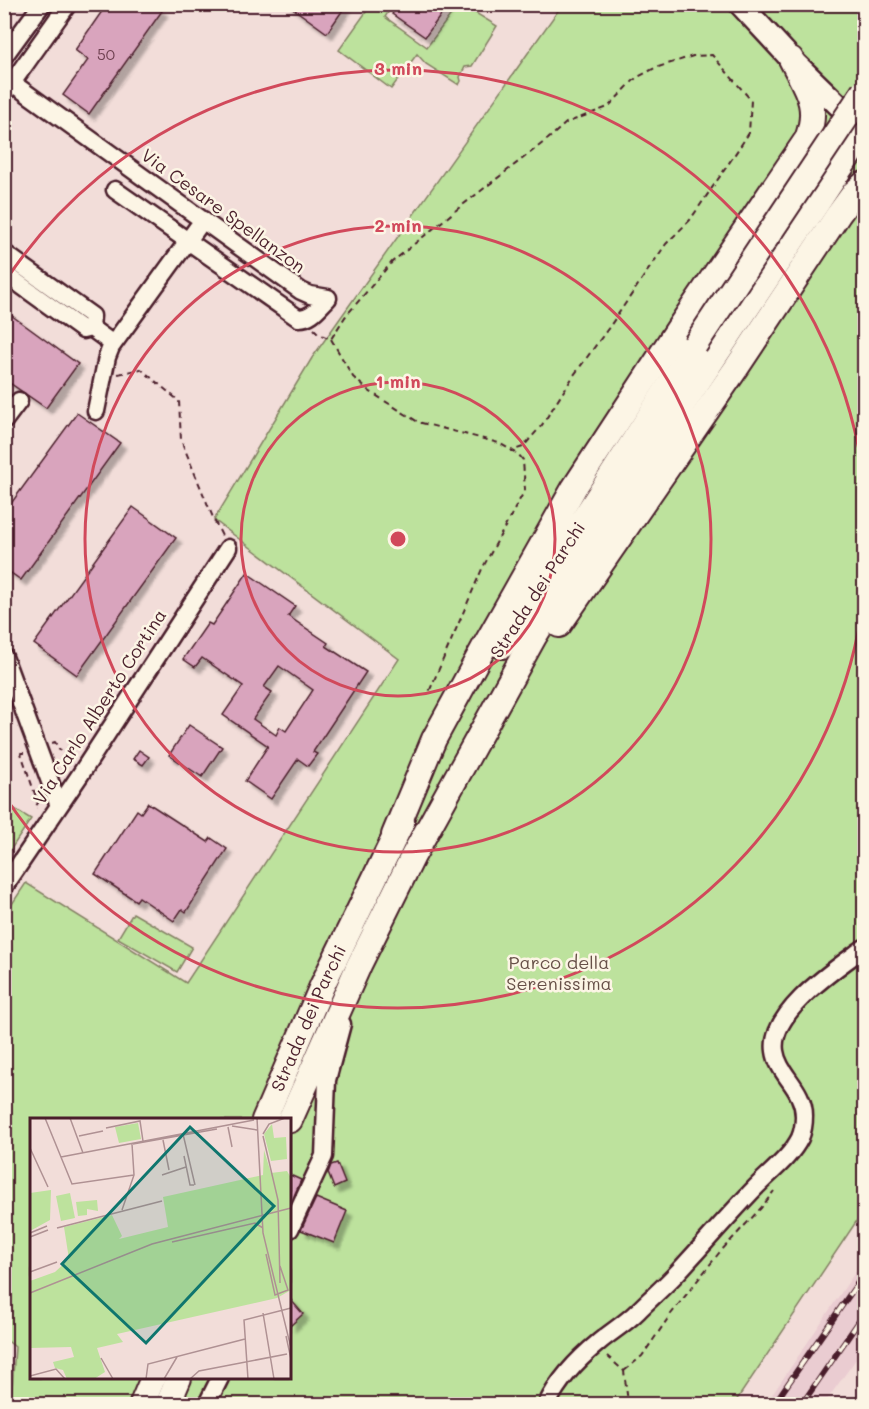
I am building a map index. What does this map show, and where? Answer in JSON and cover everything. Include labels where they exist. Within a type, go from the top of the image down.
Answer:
[{"type":"highway","points":[[394,835],[434,740],[574,488],[807,139],[812,127],[812,105],[791,59]]},
{"type":"highway","name":"Strada dei Parchi","points":[[264,1118],[322,986],[394,835],[500,649],[695,345],[864,91]]},
{"type":"highway","name":"Strada dei Parchi","points":[[291,1118],[359,965],[413,856],[534,637],[611,512],[864,132]]},
{"type":"highway","points":[[469,755],[838,215],[854,193],[864,184]]},
{"type":"highway","points":[[142,1404],[152,1379]]},
{"type":"highway","points":[[168,1404],[178,1379]]},
{"type":"main road","points":[[740,4],[864,132]]},
{"type":"street","points":[[4,56],[42,4]]},
{"type":"street","points":[[9,90],[68,4]]},
{"type":"street","name":"Via Cesare Spellanzon","points":[[9,90],[203,220],[301,291],[328,298],[304,319]]},
{"type":"street","points":[[115,190],[295,317],[304,319]]},
{"type":"street","points":[[96,411],[109,352],[113,344],[203,220]]},
{"type":"street","points":[[4,253],[92,316],[91,328]]},
{"type":"street","points":[[4,273],[83,330],[91,328]]},
{"type":"street","points":[[91,328],[113,344]]},
{"type":"street","points":[[4,421],[19,402]]},
{"type":"street","name":"Via Carlo Alberto Cortina","points":[[4,887],[93,756],[228,548]]},
{"type":"street","points":[[4,657],[58,806]]},
{"type":"street","points":[[547,1404],[563,1376],[595,1345],[636,1313],[675,1275],[754,1188],[787,1156],[800,1138],[804,1123],[804,1106],[797,1090],[781,1067],[774,1050],[777,1032],[787,1014],[806,992],[864,948]]},
{"type":"street","points":[[291,1227],[324,1156],[327,1080],[359,965]]},
{"type":"street","points":[[207,1404],[219,1379]]},
{"type":"path","points":[[4,16],[13,23]]},
{"type":"path","points":[[331,339],[345,317],[392,262],[566,123],[609,107],[636,78],[655,68],[693,56],[712,55],[751,100],[749,133],[690,220],[666,244],[574,375],[542,425],[523,447],[512,451]]},
{"type":"path","points":[[4,115],[10,108],[9,90]]},
{"type":"path","points":[[304,319],[319,334],[331,339],[353,377],[369,391],[418,422],[499,443],[523,460],[525,490],[482,568],[429,692]]},
{"type":"path","points":[[103,377],[141,369],[179,401],[181,440],[228,548]]},
{"type":"path","points":[[52,743],[55,742],[60,751]]},
{"type":"path","points":[[24,753],[21,753],[38,803],[35,807],[37,808]]},
{"type":"path","points":[[624,1371],[642,1356],[671,1314],[719,1253],[775,1190]]},
{"type":"path","points":[[595,1345],[624,1371],[630,1404]]},
{"type":"shaded area","points":[[864,1259],[864,1348],[824,1404],[766,1404]]},
{"type":"green space","points":[[371,5],[393,5],[385,17],[427,47],[458,5],[471,5],[469,9],[497,26],[472,66],[465,67],[459,85],[426,64],[417,54],[391,89],[339,50]]},
{"type":"green space","name":"Parco della Serenissima","points":[[562,5],[864,5],[864,1210],[734,1404],[11,1404],[15,1347],[4,1338],[4,916],[26,883],[186,983],[399,659],[214,520],[312,358]]},
{"type":"green space","points":[[5,803],[31,819],[5,858]]},
{"type":"green space","points":[[133,913],[192,947],[177,972],[118,938]]},
{"type":"building","points":[[107,4],[152,4],[162,11],[89,114],[63,95],[88,60],[75,50]]},
{"type":"building","points":[[287,4],[347,4],[327,33]]},
{"type":"building","points":[[399,4],[449,4],[425,37],[392,14]]},
{"type":"building","points":[[4,310],[78,364],[46,408],[4,379]]},
{"type":"building","points":[[77,413],[120,443],[21,580],[4,568],[4,513]]},
{"type":"building","points":[[133,507],[176,538],[77,675],[34,644]]},
{"type":"building","points":[[247,573],[295,606],[288,616],[328,643],[326,646],[366,672],[313,752],[317,754],[308,766],[298,759],[271,799],[245,781],[268,746],[223,715],[243,686],[202,658],[195,667],[183,659],[208,623],[212,625]],"holes":[[[279,666],[313,690],[286,731],[280,727],[276,735],[253,719],[272,692],[264,687]]]},
{"type":"building","points":[[189,725],[222,747],[202,777],[169,755]]},
{"type":"building","points":[[139,750],[149,757],[143,765],[133,759]]},
{"type":"building","points":[[148,803],[208,842],[211,838],[227,849],[186,912],[182,909],[174,921],[139,897],[136,901],[95,874],[137,810],[141,813]]},
{"type":"building","points":[[337,1163],[345,1183],[334,1188],[328,1173],[331,1165]]},
{"type":"building","points":[[291,1175],[301,1180],[291,1203]]},
{"type":"building","points":[[316,1198],[347,1211],[334,1243],[301,1230]]},
{"type":"building","points":[[291,1300],[303,1314],[291,1325]]},
{"type":"railway","points":[[774,1404],[864,1274]]},
{"type":"railway","points":[[802,1404],[864,1314]]}]
